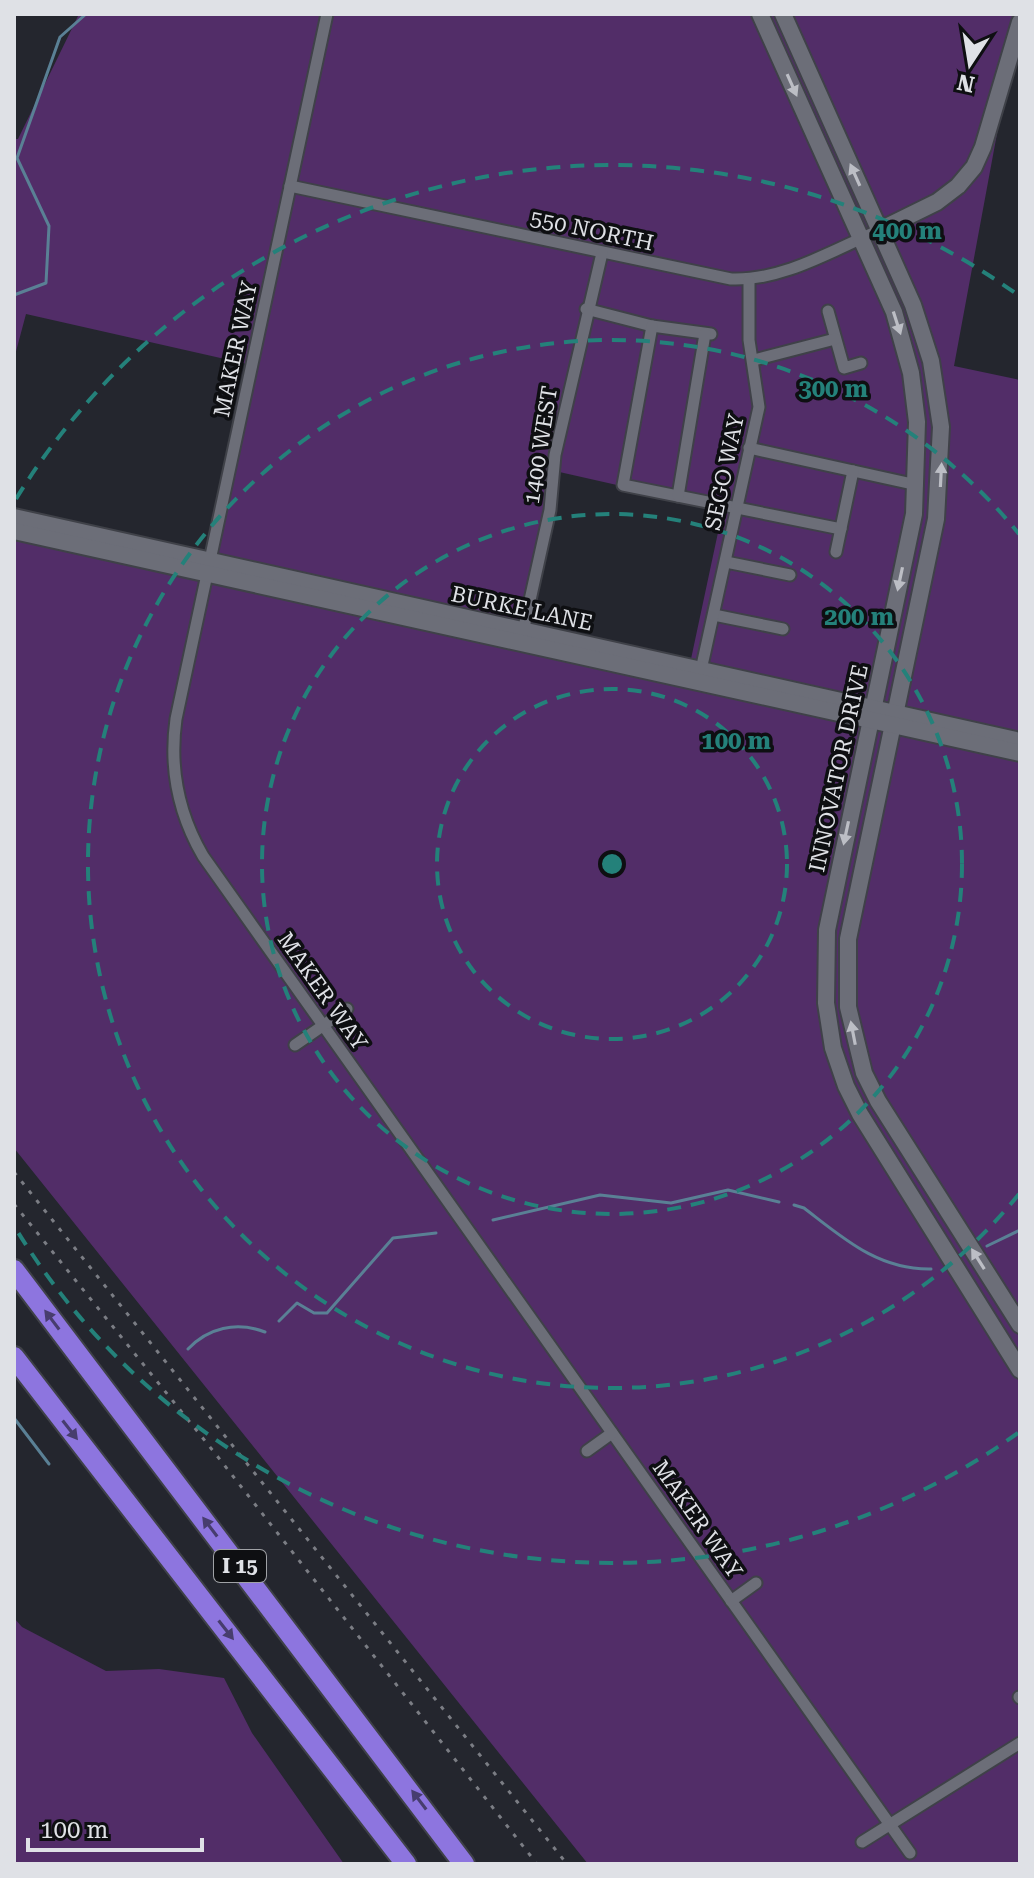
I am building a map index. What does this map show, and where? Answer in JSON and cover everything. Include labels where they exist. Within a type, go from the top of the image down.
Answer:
[{"type":"highway","name":"I 15","points":[[14,1270],[464,1864]]},
{"type":"highway","name":"I 15","points":[[14,1357],[406,1864]]},
{"type":"main road","name":"INNOVATOR DRIVE","points":[[760,14],[894,312],[908,361],[917,422],[917,485],[827,930],[825,977],[833,1048],[860,1114],[1020,1370]]},
{"type":"main road","name":"INNOVATOR DRIVE","points":[[783,14],[880,230],[925,341],[941,427],[936,519],[848,939],[847,991],[854,1040],[878,1101],[1020,1325]]},
{"type":"main road","points":[[880,230],[937,202],[958,186],[974,167],[983,147],[1020,22]]},
{"type":"main road","name":"BURKE LANE","points":[[14,517],[208,569]]},
{"type":"main road","name":"BURKE LANE","points":[[14,531],[208,569],[872,715],[1020,753]]},
{"type":"main road","name":"BURKE LANE","points":[[522,638],[701,670],[872,715]]},
{"type":"main road","name":"BURKE LANE","points":[[894,720],[1020,741]]},
{"type":"street","name":"MAKER WAY","points":[[327,14],[174,734],[177,793],[186,825],[203,856],[910,1853]]},
{"type":"street","name":"550 NORTH","points":[[290,186],[720,278],[749,280],[781,273],[880,230]]},
{"type":"street","name":"1400 WEST","points":[[522,638],[547,523],[553,465],[586,309],[602,253]]},
{"type":"street","name":"SEGO WAY","points":[[701,670],[759,407],[749,340],[749,280]]},
{"type":"street","points":[[586,309],[652,326],[709,334],[678,496]]},
{"type":"street","points":[[828,311],[844,368],[861,363]]},
{"type":"street","points":[[652,326],[623,485],[841,529]]},
{"type":"street","points":[[754,360],[835,339]]},
{"type":"street","points":[[749,448],[917,485]]},
{"type":"street","points":[[836,552],[853,471]]},
{"type":"street","points":[[726,562],[790,575]]},
{"type":"street","points":[[714,615],[783,629]]},
{"type":"street","points":[[295,1045],[347,1009]]},
{"type":"street","points":[[587,1451],[612,1433]]},
{"type":"street","points":[[731,1601],[756,1583]]},
{"type":"street","points":[[862,1842],[1020,1743]]},
{"type":"shaded area","points":[[79,14],[1020,14],[1020,57],[1006,85],[954,366],[1020,380],[1020,1864],[588,1864],[14,1148],[14,515],[210,554],[247,364],[26,314],[14,359],[14,139],[18,139]],"holes":[[[555,471],[723,509],[691,659],[524,623]]]},
{"type":"shaded area","points":[[14,1618],[22,1627],[106,1671],[159,1669],[224,1678],[252,1733],[344,1864],[14,1864]]},
{"type":"waterway","points":[[14,295],[46,283],[49,226],[17,158],[60,37],[86,14]]},
{"type":"waterway","points":[[493,1220],[600,1195],[671,1203],[728,1190],[779,1202]]},
{"type":"waterway","points":[[794,1205],[804,1208],[847,1241],[878,1258],[912,1268],[931,1269]]},
{"type":"waterway","points":[[987,1246],[1020,1230]]},
{"type":"waterway","points":[[279,1321],[297,1303],[314,1313],[327,1313],[393,1238],[436,1233]]},
{"type":"waterway","points":[[188,1349],[204,1336],[223,1328],[244,1327],[265,1332]]},
{"type":"waterway","points":[[14,1418],[49,1464]]},
{"type":"railway","points":[[14,1172],[567,1864]]},
{"type":"railway","points":[[14,1204],[214,1452],[537,1864]]}]
